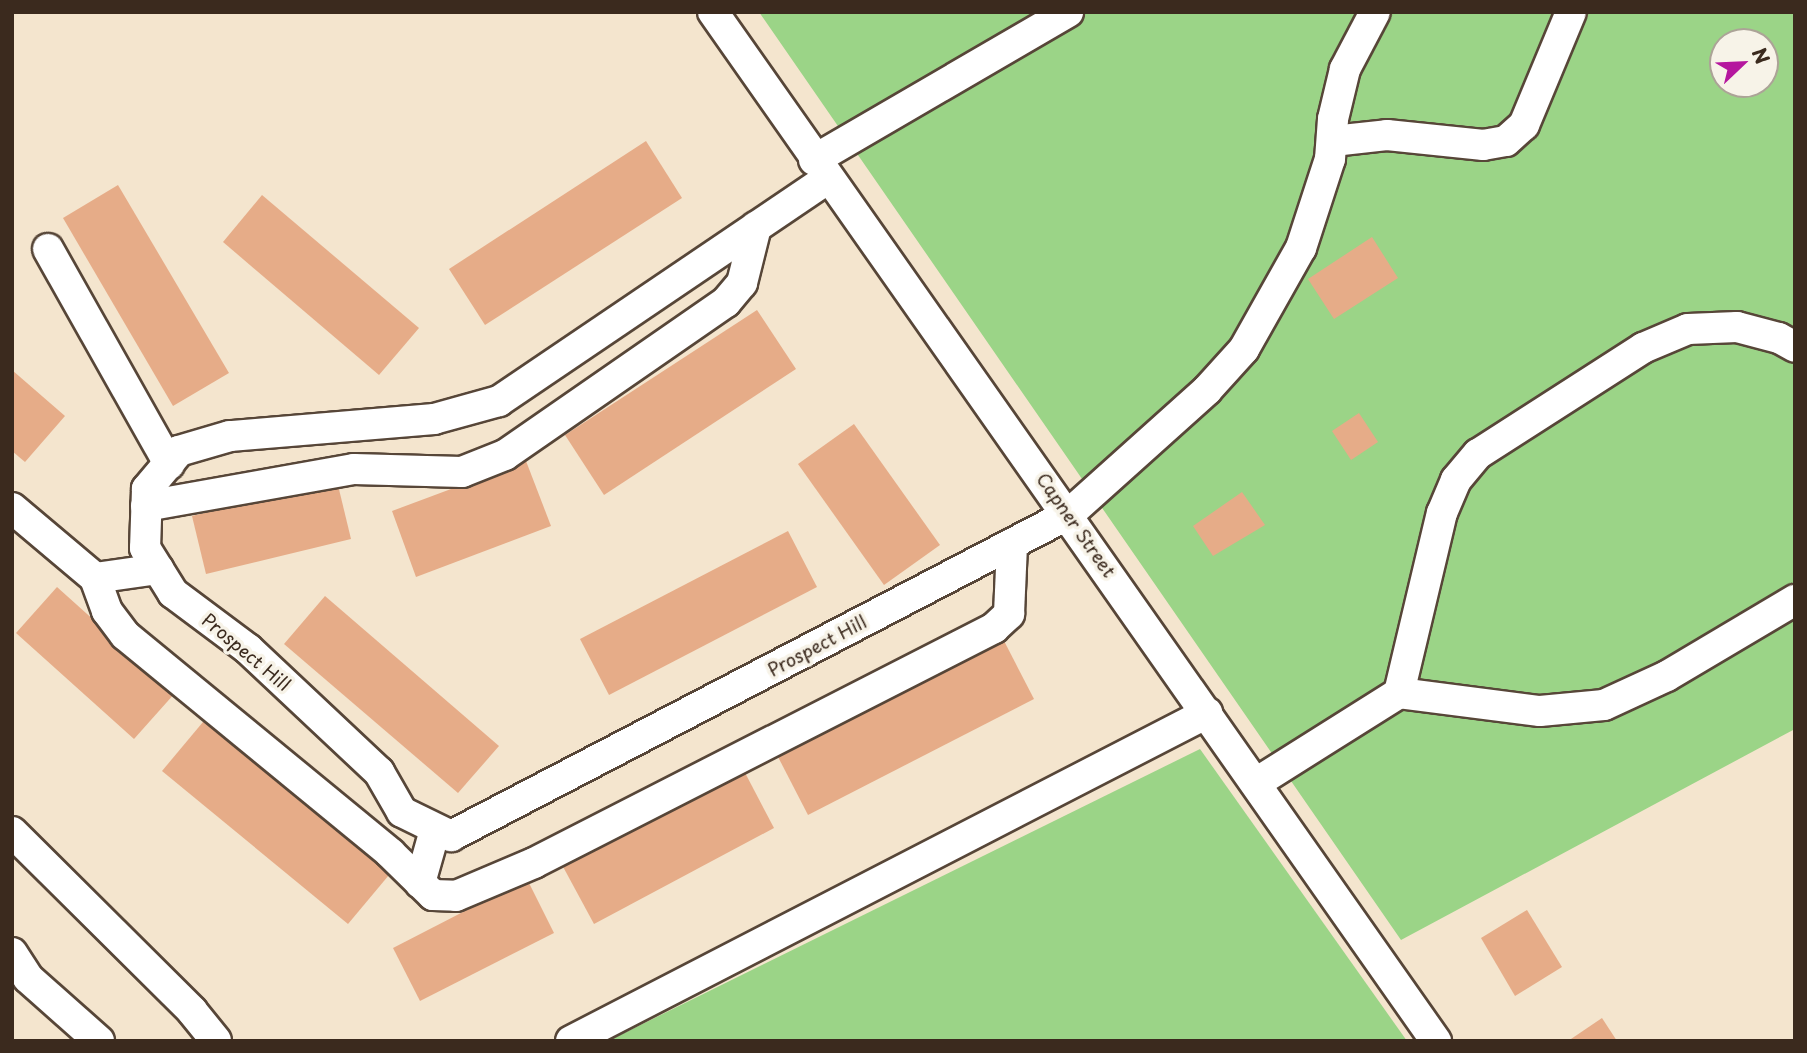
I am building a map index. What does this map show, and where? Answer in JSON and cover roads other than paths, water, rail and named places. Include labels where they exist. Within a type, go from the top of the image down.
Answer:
[{"type":"street","name":"Capner Street","points":[[713,12],[821,169],[1069,514],[1436,1041]]},
{"type":"street","name":"Prospect Hill","points":[[1069,12],[821,169],[756,227],[499,401],[434,419],[230,436],[179,451],[147,489],[145,548],[173,593],[248,649],[379,772],[402,812],[451,836],[1069,514],[1206,390],[1244,349],[1301,248],[1333,141],[1345,69],[1375,12]]},
{"type":"street","points":[[1333,141],[1387,135],[1483,145],[1506,141],[1524,125],[1571,12]]},
{"type":"street","points":[[146,506],[354,469],[462,472],[505,455],[726,302],[742,283],[756,227]]},
{"type":"street","points":[[48,250],[169,464]]},
{"type":"street","points":[[1399,693],[1442,513],[1456,480],[1478,454],[1633,354],[1688,329],[1737,327],[1779,338],[1795,347]]},
{"type":"street","points":[[12,508],[94,578],[107,611],[125,635],[390,853],[433,895],[456,896],[534,863],[994,628],[1009,614],[1012,544]]},
{"type":"street","points":[[94,578],[158,569]]},
{"type":"street","points":[[1256,783],[1399,693],[1541,711],[1604,705],[1667,676],[1795,600]]},
{"type":"street","points":[[571,1041],[1207,713]]},
{"type":"street","points":[[420,883],[435,830]]},
{"type":"street","points":[[12,832],[192,1011],[216,1041]]},
{"type":"street","points":[[12,953],[28,978],[99,1041]]}]
